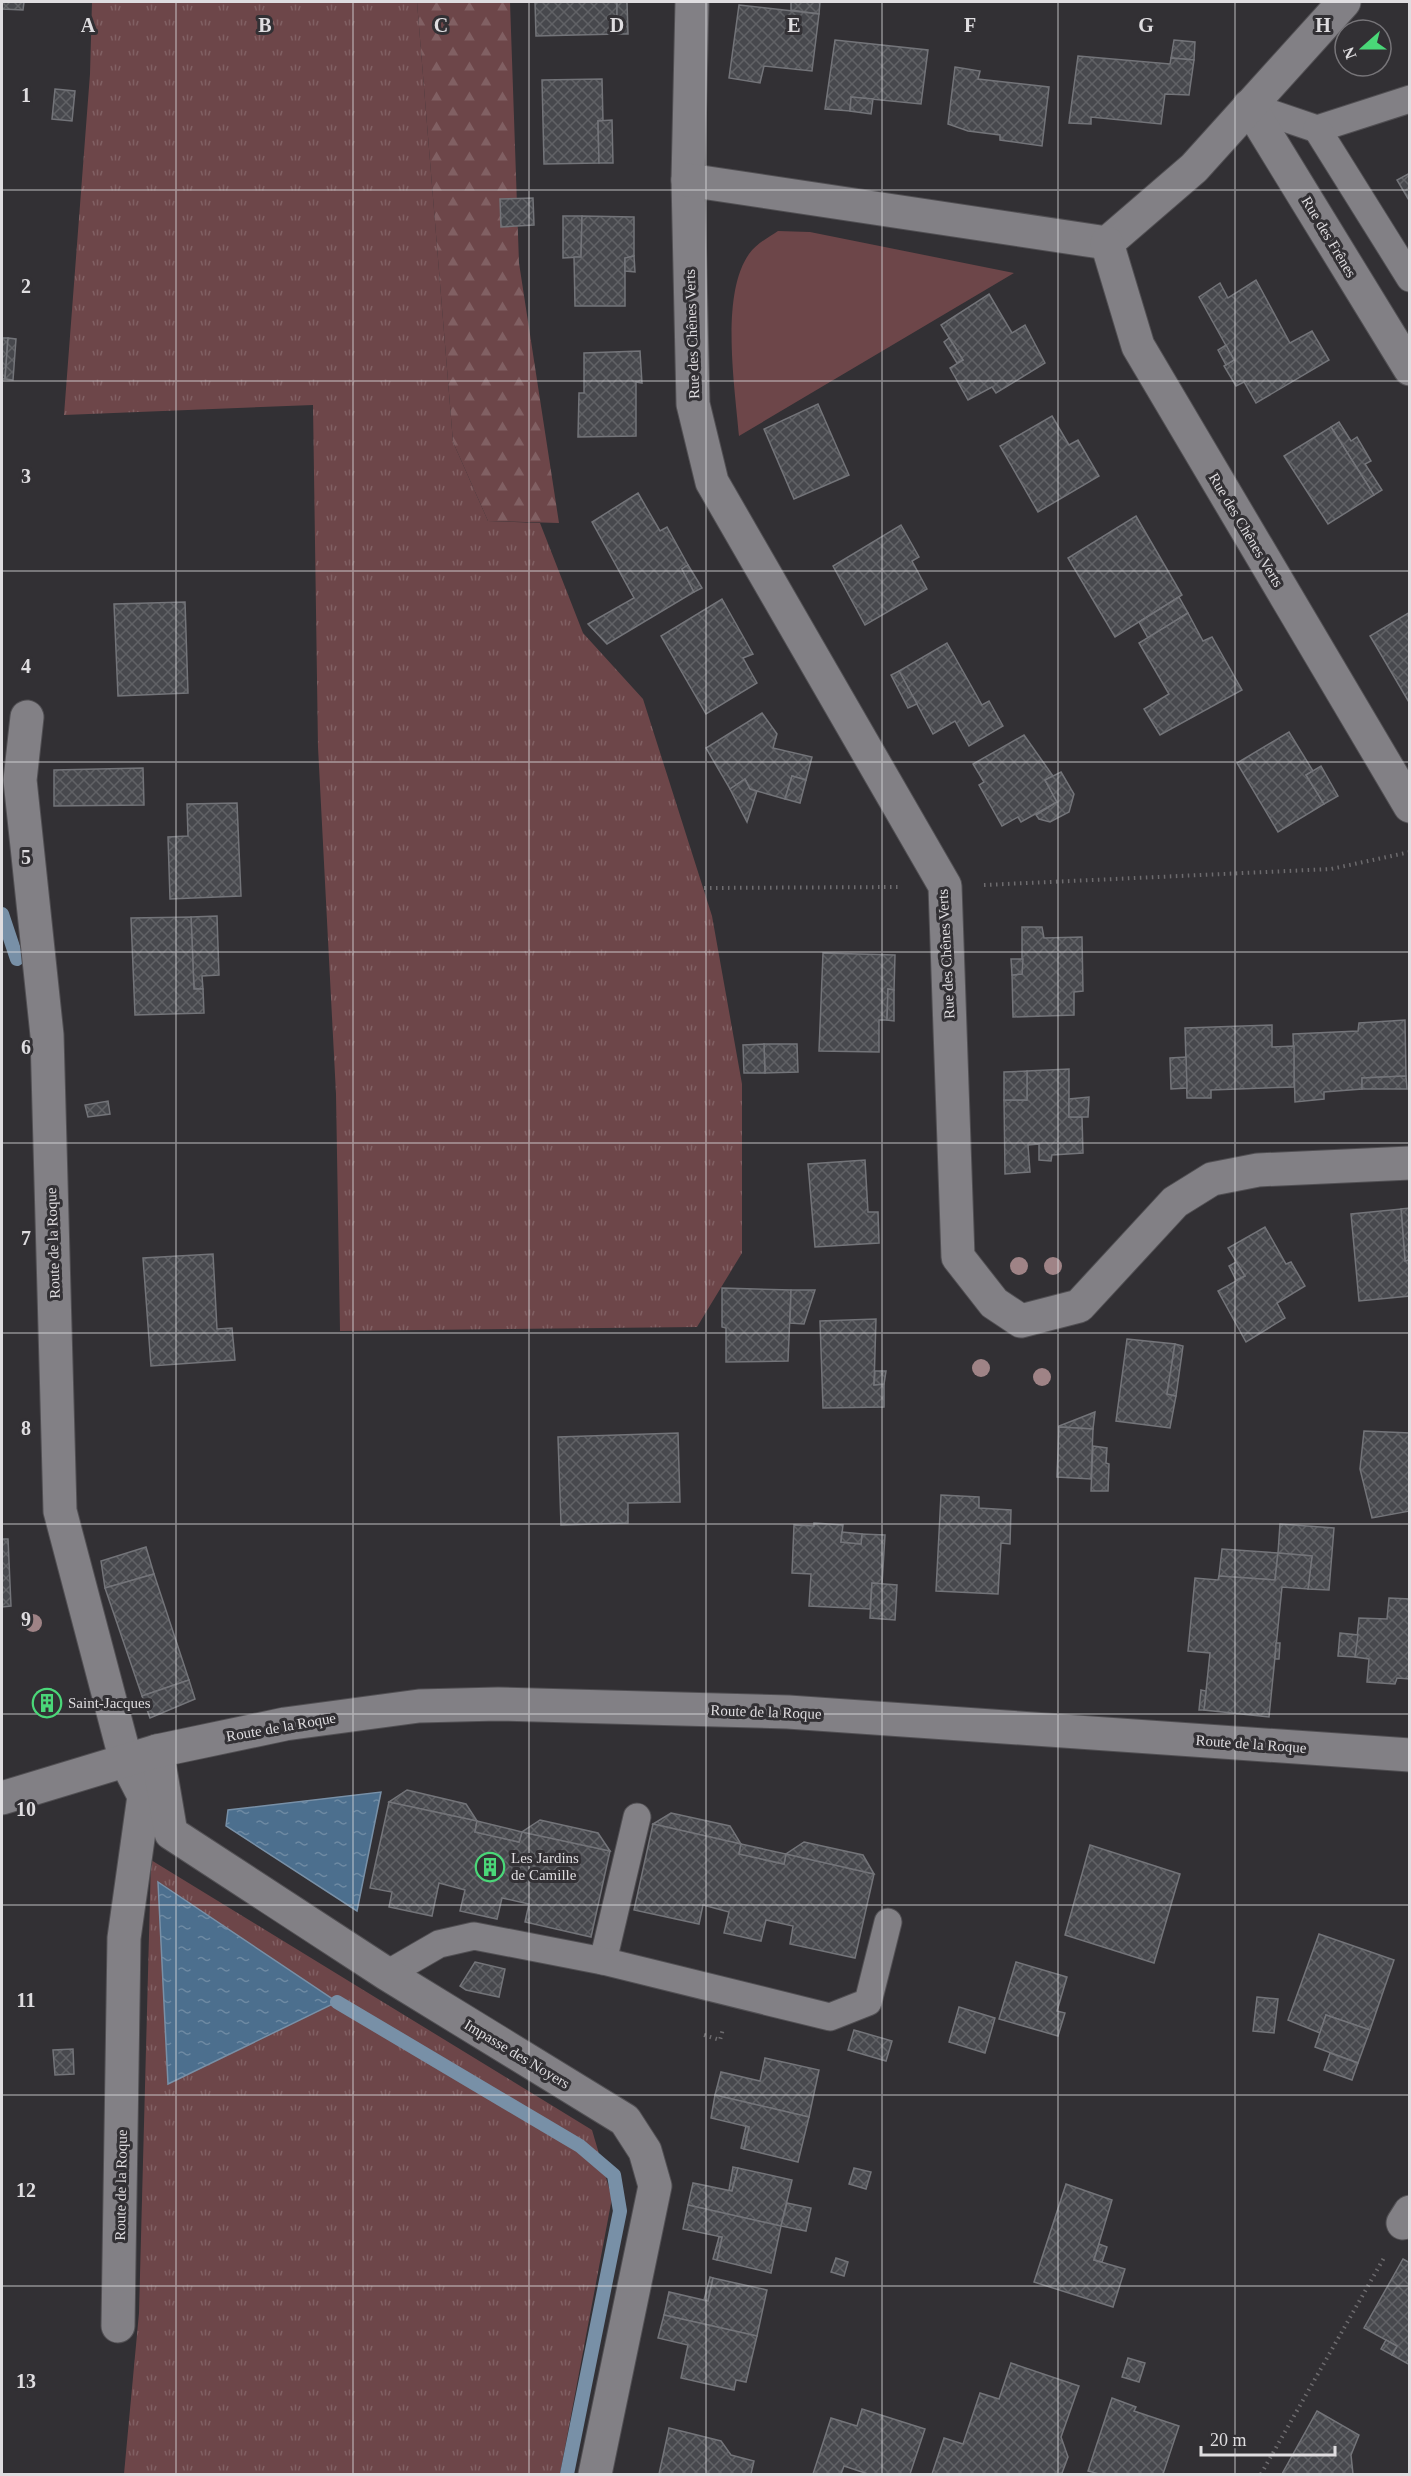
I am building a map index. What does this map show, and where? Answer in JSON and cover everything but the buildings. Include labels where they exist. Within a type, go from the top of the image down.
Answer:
[{"type":"street","name":"Rue des Chênes Verts","points":[[692,2],[688,180],[693,404],[712,482],[945,886],[958,1257],[994,1303],[1021,1322],[1079,1306],[1175,1202],[1212,1179],[1258,1170],[1410,1163]]},
{"type":"street","points":[[688,180],[1107,243],[1194,168],[1344,2]]},
{"type":"street","name":"Rue des Frênes","points":[[1249,106],[1410,369]]},
{"type":"street","name":"Rue des Chênes Verts","points":[[1107,243],[1137,346],[1410,806]]},
{"type":"street","name":"Route de la Roque","points":[[27,717],[20,780],[47,1035],[60,1511],[126,1761],[144,1796],[124,1938],[118,2326]]},
{"type":"street","name":"Route de la Roque","points":[[2,1798],[157,1751],[285,1724],[419,1706],[498,1704],[788,1712],[1410,1755]]},
{"type":"street","name":"Impasse des Noyers","points":[[157,1751],[171,1833],[387,1974],[625,2120],[645,2151],[655,2186],[595,2475]]},
{"type":"lane","points":[[1249,106],[1317,129],[1410,99]]},
{"type":"lane","points":[[1317,129],[1410,278]]},
{"type":"lane","points":[[603,1961],[637,1817]]},
{"type":"lane","points":[[387,1974],[438,1944],[474,1936],[603,1961],[830,2017],[868,2002],[888,1922]]},
{"type":"path","points":[[704,888],[945,886],[1331,869],[1410,852]]},
{"type":"path","points":[[704,2035],[720,2040],[722,2035]]},
{"type":"path","points":[[1261,2475],[1406,2217]]},
{"type":"green space","points":[[92,2],[417,2],[453,442],[488,521],[540,523],[583,633],[643,699],[712,916],[742,1084],[742,1253],[697,1327],[340,1331],[336,1094],[318,747],[313,405],[64,415],[90,74]]},
{"type":"green space","points":[[417,2],[510,2],[519,263],[559,523],[488,521],[453,442]]},
{"type":"green space","points":[[778,231],[810,232],[1014,273],[739,436],[732,342],[735,293],[740,272],[749,254]]},
{"type":"green space","points":[[151,1860],[592,2130],[612,2198],[560,2474],[124,2474],[139,2313]]},
{"type":"water","points":[[381,1792],[357,1911],[226,1826],[228,1810]]},
{"type":"water","points":[[158,1882],[337,2002],[168,2084]]},
{"type":"waterway","points":[[2,914],[17,959]]},
{"type":"waterway","points":[[337,2002],[580,2146],[614,2175],[620,2211],[567,2474]]},
{"type":"place","name":"Saint-Jacques","points":[[47,1703]]},
{"type":"place","name":"Les Jardins de Camille","points":[[490,1867]]}]
